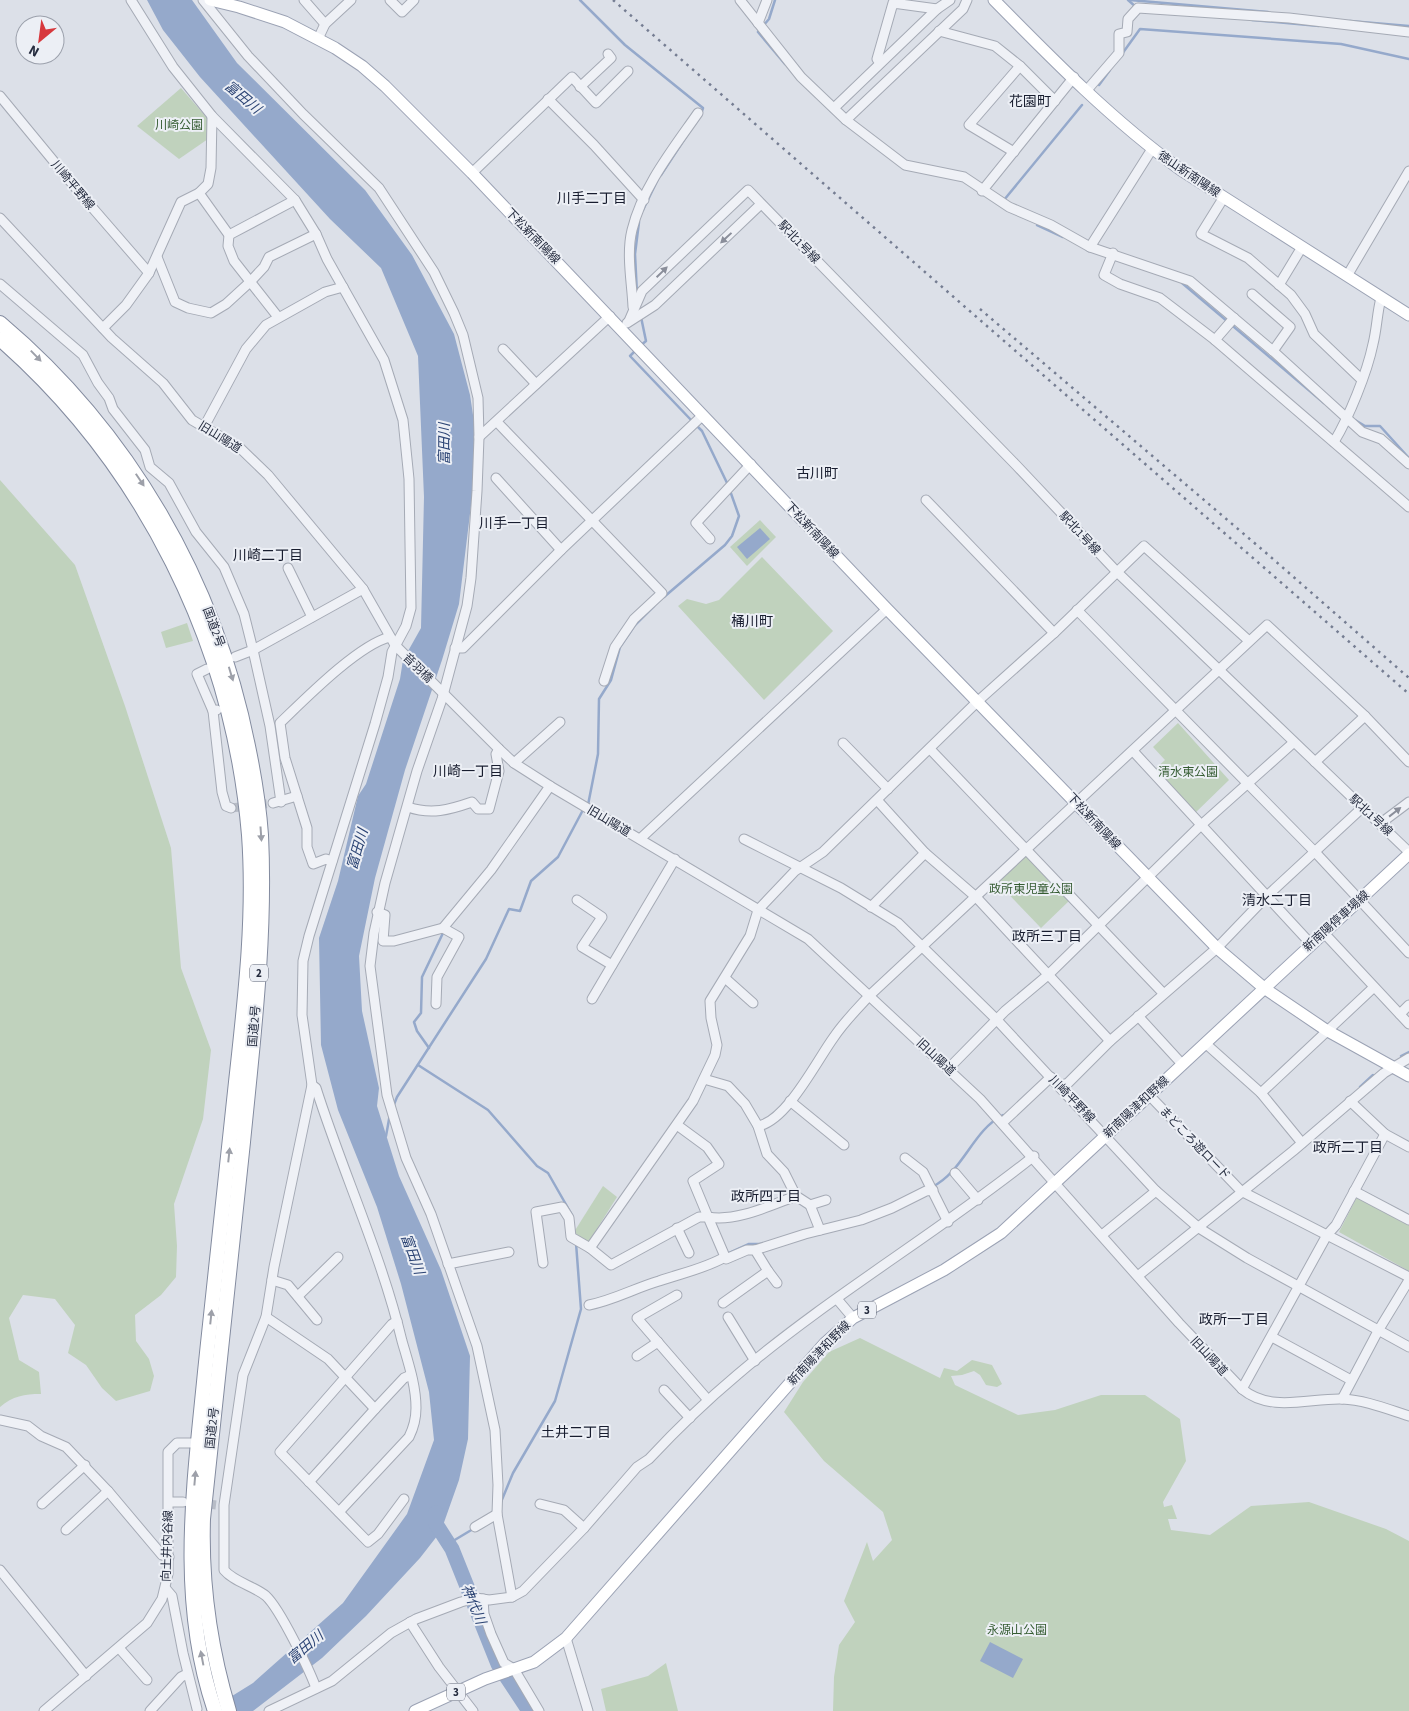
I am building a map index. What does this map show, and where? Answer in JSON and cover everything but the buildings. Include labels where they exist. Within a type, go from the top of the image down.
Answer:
[{"type":"highway","name":"国道2号","points":[[0,323],[26,345],[81,403],[119,451],[157,508],[203,596],[221,645],[239,702],[253,771],[261,831],[262,939],[203,1537],[208,1620],[214,1657],[229,1711]]},
{"type":"highway","name":"国道2号","points":[[0,339],[60,398],[95,438],[142,506],[192,602],[211,650],[227,706],[242,775],[249,835],[250,890],[245,996],[198,1443],[190,1543],[196,1630],[214,1708]]},
{"type":"main road","name":"下松新南陽線","points":[[210,0],[264,14],[318,39],[362,66],[472,173],[610,316],[625,325],[703,415],[1147,878],[1217,948],[1264,988],[1326,1030],[1409,1076]]},
{"type":"main road","name":"徳山新南陽線","points":[[994,0],[1087,90],[1152,149],[1224,198],[1409,315]]},
{"type":"main road","name":"新南陽停車場線","points":[[1264,988],[1409,853]]},
{"type":"main road","name":"新南陽津和野線","points":[[415,1711],[506,1671],[534,1662],[566,1638],[669,1523],[825,1343],[853,1318],[985,1246],[1264,988]]},
{"type":"street","points":[[131,0],[173,67],[212,116],[294,200],[316,234],[327,259],[384,360],[403,420],[409,479],[411,608],[406,626],[394,644],[375,724],[303,961],[302,1015],[312,1085],[306,1102],[266,1316],[243,1375],[220,1505],[224,1570],[227,1574],[254,1587],[268,1598],[310,1671],[316,1688]]},
{"type":"street","points":[[203,0],[248,56],[303,114],[380,188],[434,272],[463,335],[478,398],[479,437],[471,578],[467,606],[440,690],[377,912],[370,966],[387,1095],[406,1158],[431,1214],[477,1346],[495,1430],[498,1485],[496,1514],[512,1597]]},
{"type":"street","points":[[304,0],[325,24]]},
{"type":"street","points":[[318,39],[325,24],[351,0]]},
{"type":"street","points":[[390,0],[402,12],[414,0]]},
{"type":"street","points":[[740,0],[801,78],[846,120],[905,165],[964,177],[1009,207],[1051,224],[1090,247],[1113,253],[1190,282],[1273,352],[1347,420],[1362,432],[1382,439],[1409,464]]},
{"type":"street","points":[[758,23],[767,0]]},
{"type":"street","points":[[834,108],[937,9],[950,0]]},
{"type":"street","points":[[846,120],[940,32],[963,9],[967,0]]},
{"type":"street","points":[[880,64],[878,59],[892,3],[937,9]]},
{"type":"street","points":[[1087,90],[1119,53],[1119,34],[1127,32],[1128,19],[1138,8],[1289,18],[1409,32]]},
{"type":"street","points":[[940,32],[995,46],[1020,66],[1056,101]]},
{"type":"street","points":[[580,87],[611,58],[608,54]]},
{"type":"street","points":[[1014,152],[968,125],[1020,66]]},
{"type":"street","points":[[472,173],[572,78],[596,103],[628,71]]},
{"type":"street","points":[[982,190],[1074,77]]},
{"type":"street","name":"川崎平野線","points":[[0,96],[78,191],[149,273]]},
{"type":"street","points":[[548,99],[594,145],[644,200]]},
{"type":"street","points":[[625,325],[633,310],[630,247],[632,231],[659,169],[698,112]]},
{"type":"street","points":[[103,328],[126,305],[149,273],[181,202],[199,193],[208,184],[211,168],[212,116]]},
{"type":"street","points":[[1090,247],[1152,149]]},
{"type":"street","points":[[1347,276],[1409,171]]},
{"type":"street","name":"駅北1号線","points":[[633,310],[642,292],[748,190],[1016,465],[1117,572],[1216,670],[1362,808],[1381,823],[1409,853]]},
{"type":"street","points":[[199,193],[229,236],[228,246],[234,261],[278,317]]},
{"type":"street","points":[[1224,198],[1201,234],[1248,258],[1291,295],[1305,314],[1314,334],[1361,379]]},
{"type":"street","points":[[229,236],[294,200]]},
{"type":"street","points":[[625,325],[655,305],[762,204]]},
{"type":"street","name":"旧山陽道","points":[[0,218],[103,328],[162,383],[192,420],[240,448],[254,459],[363,589],[382,619],[394,644]]},
{"type":"street","points":[[157,257],[175,302],[188,308],[211,313],[226,304],[250,282],[264,267],[269,257],[316,234]]},
{"type":"street","points":[[1279,285],[1302,247]]},
{"type":"street","points":[[1113,253],[1104,275],[1120,284],[1160,298],[1214,340],[1409,508]]},
{"type":"street","points":[[0,284],[83,355],[98,383],[109,398],[113,409],[145,450],[150,467],[168,484],[196,532],[224,567],[244,614],[253,650],[270,726],[277,803],[297,796]]},
{"type":"street","points":[[204,427],[246,349],[266,325],[325,292],[343,287]]},
{"type":"street","points":[[1252,294],[1290,327],[1273,352]]},
{"type":"street","points":[[1334,442],[1347,420],[1373,344],[1376,317],[1381,298]]},
{"type":"street","points":[[479,437],[610,316]]},
{"type":"street","points":[[1214,340],[1234,318]]},
{"type":"street","points":[[503,349],[536,384]]},
{"type":"street","points":[[455,648],[463,648],[561,550],[703,415]]},
{"type":"street","points":[[497,422],[530,456],[535,458],[662,593],[634,619],[615,647],[604,682]]},
{"type":"street","points":[[710,539],[696,522],[751,464]]},
{"type":"street","points":[[496,478],[561,550]]},
{"type":"street","points":[[926,500],[1054,633]]},
{"type":"street","points":[[590,1248],[677,1126],[704,1079],[718,1045],[711,1018],[710,1001],[750,936],[758,910],[801,867],[823,852],[978,700],[1054,633],[1144,546],[1248,640]]},
{"type":"street","points":[[288,568],[312,617]]},
{"type":"street","points":[[235,657],[253,650],[363,589]]},
{"type":"street","points":[[640,839],[887,608]]},
{"type":"street","points":[[1077,610],[1249,784],[1409,952]]},
{"type":"street","points":[[758,1126],[767,1124],[790,1101],[835,1035],[869,996],[1133,751],[1248,640],[1267,625],[1365,716],[1409,762]]},
{"type":"street","points":[[332,861],[326,859],[313,864],[307,847],[307,828],[286,758],[280,723],[351,659],[372,644],[394,644]]},
{"type":"street","name":"音羽橋","points":[[394,644],[440,690]]},
{"type":"street","points":[[207,669],[197,674],[213,711],[222,792],[226,806],[230,808]]},
{"type":"street","name":"旧山陽道","points":[[440,690],[514,763],[808,939],[950,1068],[1034,1156],[1212,1360],[1251,1397],[1268,1402],[1307,1404],[1342,1399],[1373,1404],[1409,1416]]},
{"type":"street","points":[[213,711],[227,706]]},
{"type":"street","points":[[1315,762],[1365,716]]},
{"type":"street","points":[[514,763],[560,722]]},
{"type":"street","points":[[843,743],[888,789]]},
{"type":"street","points":[[950,1068],[996,1019],[1048,975],[1200,826],[1294,743]]},
{"type":"street","points":[[408,807],[420,811],[443,812],[472,802],[478,809],[489,809],[499,771],[496,754],[499,749]]},
{"type":"street","points":[[930,749],[1027,848],[1163,993]]},
{"type":"street","points":[[1133,751],[1200,826],[1311,944]]},
{"type":"street","points":[[377,912],[385,915],[383,941],[394,941],[443,928],[491,870],[550,786]]},
{"type":"street","points":[[876,800],[925,853],[976,897],[1110,1041]]},
{"type":"street","points":[[1381,823],[1409,802]]},
{"type":"street","points":[[1060,1086],[1068,1083],[1110,1041],[1217,948],[1267,896],[1362,808]]},
{"type":"street","name":"川崎平野線","points":[[744,838],[801,867],[898,923],[996,1019],[1106,1135],[1156,1191],[1199,1228],[1298,1286],[1409,1347]]},
{"type":"street","points":[[871,906],[925,853]]},
{"type":"street","points":[[592,999],[675,859]]},
{"type":"street","points":[[576,900],[602,917],[582,947],[612,965]]},
{"type":"street","points":[[436,1004],[437,977],[459,937],[443,928]]},
{"type":"street","points":[[1324,933],[1373,988],[1409,1024]]},
{"type":"street","points":[[725,978],[753,1003]]},
{"type":"street","points":[[1261,1093],[1326,1030],[1373,988]]},
{"type":"street","points":[[1400,1014],[1409,1005]]},
{"type":"street","points":[[1138,1016],[1182,1064]]},
{"type":"street","points":[[1205,1043],[1261,1093],[1302,1143]]},
{"type":"street","points":[[1139,1275],[1199,1228],[1241,1191],[1302,1143],[1392,1067],[1409,1058]]},
{"type":"street","points":[[1002,1123],[1051,1077]]},
{"type":"street","points":[[704,1079],[728,1086],[745,1104],[758,1126],[767,1154],[784,1172],[796,1196],[810,1205],[820,1230]]},
{"type":"street","points":[[312,1085],[316,1088],[332,1140],[347,1172],[367,1232],[383,1271],[398,1321],[411,1375],[416,1408],[414,1426],[408,1437],[339,1512]]},
{"type":"street","name":"まどころ遊ロード","points":[[1149,1095],[1241,1191],[1409,1278]]},
{"type":"street","points":[[790,1101],[844,1144]]},
{"type":"street","points":[[1350,1101],[1385,1134],[1409,1147]]},
{"type":"street","points":[[677,1126],[707,1147],[719,1164],[693,1182],[725,1257]]},
{"type":"street","points":[[1242,1390],[1298,1286],[1327,1235],[1336,1225],[1385,1134]]},
{"type":"street","points":[[269,1711],[332,1681],[391,1633],[410,1622],[461,1602],[512,1597],[536,1579],[637,1467],[649,1459],[708,1400],[755,1361],[837,1299],[948,1222],[1034,1156]]},
{"type":"street","points":[[905,1158],[923,1172],[948,1222]]},
{"type":"street","points":[[955,1173],[978,1200]]},
{"type":"street","points":[[589,1305],[613,1300],[658,1281],[707,1267],[725,1257],[861,1220],[892,1208],[926,1191],[933,1190]]},
{"type":"street","points":[[1102,1236],[1156,1191]]},
{"type":"street","points":[[1354,1191],[1409,1220]]},
{"type":"street","points":[[543,1263],[536,1212],[562,1207],[569,1218],[571,1237],[590,1248],[611,1265],[699,1217],[720,1219],[756,1210],[796,1196]]},
{"type":"street","points":[[810,1205],[826,1200]]},
{"type":"street","points":[[677,1228],[689,1254]]},
{"type":"street","points":[[755,1250],[776,1283]]},
{"type":"street","points":[[448,1264],[509,1252]]},
{"type":"street","points":[[298,1296],[338,1257]]},
{"type":"street","points":[[722,1303],[768,1271]]},
{"type":"street","points":[[1342,1399],[1409,1278]]},
{"type":"street","points":[[272,1280],[288,1285],[318,1320]]},
{"type":"street","points":[[677,1295],[637,1318],[708,1400]]},
{"type":"street","points":[[837,1299],[853,1318]]},
{"type":"street","points":[[266,1316],[328,1359],[375,1408]]},
{"type":"street","points":[[398,1321],[392,1324],[344,1377],[280,1452],[368,1542],[378,1534],[404,1499]]},
{"type":"street","points":[[729,1321],[755,1361]]},
{"type":"street","points":[[1272,1337],[1351,1380]]},
{"type":"street","points":[[637,1356],[658,1342]]},
{"type":"street","points":[[309,1482],[375,1408],[404,1378],[411,1375]]},
{"type":"street","points":[[664,1390],[690,1418]]},
{"type":"street","points":[[0,1420],[28,1426],[41,1436],[66,1447],[108,1491],[162,1555],[169,1557]]},
{"type":"street","name":"向土井内谷線","points":[[44,1711],[119,1648],[147,1623],[156,1612],[166,1589],[169,1557],[168,1452],[177,1443],[198,1443]]},
{"type":"street","points":[[42,1504],[84,1465]]},
{"type":"street","points":[[66,1530],[108,1491]]},
{"type":"street","points":[[169,1502],[183,1502]]},
{"type":"street","points":[[540,1504],[564,1510],[584,1528]]},
{"type":"street","points":[[475,1527],[496,1514]]},
{"type":"street","points":[[0,1570],[86,1676]]},
{"type":"street","points":[[166,1589],[172,1596],[187,1674],[197,1709]]},
{"type":"street","points":[[480,1599],[491,1634],[506,1671],[540,1711]]},
{"type":"street","points":[[410,1622],[439,1668],[473,1711]]},
{"type":"street","points":[[566,1638],[588,1711]]},
{"type":"street","points":[[119,1648],[147,1680]]},
{"type":"street","points":[[150,1711],[181,1677],[187,1674]]},
{"type":"green space","name":"川崎公園","points":[[181,88],[207,118],[208,139],[179,159],[137,126]]},
{"type":"green space","points":[[0,480],[75,565],[125,706],[171,848],[181,968],[211,1050],[203,1119],[174,1204],[177,1246],[176,1277],[161,1295],[135,1315],[136,1341],[149,1359],[154,1376],[150,1391],[116,1401],[102,1388],[86,1365],[68,1353],[75,1325],[55,1299],[23,1295],[9,1318],[19,1360],[39,1372],[41,1394],[19,1396],[0,1407]]},
{"type":"green space","points":[[760,520],[776,537],[747,566],[730,547]]},
{"type":"green space","points":[[762,557],[833,631],[764,700],[678,606],[687,599],[706,604],[719,600]]},
{"type":"green space","points":[[187,623],[193,641],[166,648],[161,632]]},
{"type":"green space","name":"清水東公園","points":[[1178,723],[1229,780],[1193,815],[1153,771],[1165,760],[1153,747]]},
{"type":"green space","name":"政所東児童公園","points":[[1025,854],[1070,900],[1041,928],[996,881]]},
{"type":"green space","points":[[603,1186],[617,1197],[588,1243],[574,1232]]},
{"type":"green space","points":[[1358,1195],[1409,1223],[1409,1271],[1339,1232]]},
{"type":"green space","name":"永源山公園","points":[[860,1338],[940,1378],[944,1368],[957,1371],[972,1360],[992,1365],[1002,1384],[997,1387],[986,1385],[980,1375],[974,1371],[951,1376],[955,1385],[1018,1415],[1055,1410],[1101,1395],[1145,1395],[1180,1419],[1186,1461],[1163,1502],[1164,1507],[1172,1505],[1177,1519],[1168,1519],[1171,1530],[1210,1535],[1251,1506],[1309,1502],[1386,1529],[1409,1541],[1409,1711],[833,1711],[834,1677],[839,1645],[855,1622],[844,1601],[867,1542],[873,1561],[892,1540],[883,1512],[824,1461],[784,1412],[803,1382],[829,1352]]},
{"type":"green space","points":[[666,1663],[678,1711],[606,1711],[601,1689],[648,1676]]},
{"type":"water","name":"富田川","points":[[147,0],[192,0],[237,63],[365,190],[412,255],[454,334],[470,395],[478,448],[459,604],[405,770],[375,878],[359,956],[362,1011],[379,1088],[377,1106],[399,1176],[441,1270],[470,1356],[468,1439],[459,1480],[441,1531],[420,1558],[366,1616],[322,1658],[253,1711],[208,1711],[253,1683],[343,1603],[407,1514],[434,1440],[429,1392],[401,1284],[377,1207],[338,1110],[321,1045],[319,938],[338,881],[358,796],[366,784],[400,679],[403,660],[421,628],[424,497],[418,356],[381,268],[330,219],[200,77],[163,30]]},
{"type":"water","points":[[760,528],[770,539],[747,559],[737,547]]},
{"type":"water","points":[[990,1642],[1023,1659],[1013,1678],[980,1661]]},
{"type":"waterway","points":[[580,0],[625,45],[703,108],[701,114]]},
{"type":"waterway","points":[[763,26],[769,19],[775,0]]},
{"type":"waterway","points":[[1128,0],[1136,7]]},
{"type":"waterway","points":[[1130,0],[1268,12]]},
{"type":"waterway","points":[[1252,20],[1319,26]]},
{"type":"waterway","points":[[1350,21],[1409,26]]},
{"type":"waterway","points":[[1122,54],[1140,29],[1341,44],[1409,59]]},
{"type":"waterway","points":[[760,30],[758,32],[785,64]]},
{"type":"waterway","points":[[1099,85],[1110,70]]},
{"type":"waterway","points":[[1004,200],[1082,105]]},
{"type":"waterway","points":[[661,175],[691,129]]},
{"type":"waterway","points":[[643,210],[658,179]]},
{"type":"waterway","points":[[637,294],[635,254],[639,222]]},
{"type":"waterway","points":[[1037,225],[1063,237]]},
{"type":"waterway","points":[[1182,283],[1324,403]]},
{"type":"waterway","points":[[640,346],[646,341],[641,317]]},
{"type":"waterway","points":[[636,350],[630,356],[692,421]]},
{"type":"waterway","points":[[1355,420],[1365,426],[1380,426],[1409,458]]},
{"type":"waterway","points":[[664,597],[725,545],[732,536],[739,516],[728,485],[702,431],[696,425]]},
{"type":"waterway","points":[[588,805],[598,754],[599,699],[611,680],[620,647],[635,625],[654,606]]},
{"type":"waterway","points":[[393,1107],[397,1097],[486,959],[509,909],[520,911],[531,881],[558,857],[584,808]]},
{"type":"waterway","points":[[429,1048],[417,1031],[414,1022],[421,1013],[422,977],[443,933]]},
{"type":"waterway","points":[[1401,1056],[1409,1052]]},
{"type":"waterway","points":[[418,1065],[488,1110],[537,1166],[548,1173],[572,1215]]},
{"type":"waterway","points":[[1360,1087],[1373,1075]]},
{"type":"waterway","points":[[386,1136],[390,1114]]},
{"type":"waterway","points":[[932,1187],[952,1171],[983,1131],[1003,1115]]},
{"type":"waterway","points":[[501,1502],[513,1473],[555,1401],[581,1309],[576,1243]]},
{"type":"waterway","points":[[727,1254],[749,1244],[762,1244]]},
{"type":"waterway","name":"神代川","points":[[436,1513],[436,1524],[452,1549],[498,1664],[529,1711]]},
{"type":"waterway","points":[[448,1544],[473,1529]]},
{"type":"tunnel","points":[[231,808],[273,803]]},
{"type":"tunnel","points":[[199,1503],[216,1505]]},
{"type":"railway","points":[[613,0],[1409,694]]},
{"type":"railway","points":[[980,309],[1265,552],[1409,678]]},
{"type":"district","name":"花園町","points":[[1030,101]]},
{"type":"district","name":"川手二丁目","points":[[592,198]]},
{"type":"district","name":"古川町","points":[[817,473]]},
{"type":"district","name":"川手一丁目","points":[[514,523]]},
{"type":"district","name":"川崎二丁目","points":[[268,555]]},
{"type":"district","name":"桶川町","points":[[752,621]]},
{"type":"district","name":"川崎一丁目","points":[[468,771]]},
{"type":"district","name":"清水二丁目","points":[[1277,900]]},
{"type":"district","name":"政所三丁目","points":[[1047,936]]},
{"type":"district","name":"政所二丁目","points":[[1348,1147]]},
{"type":"district","name":"政所四丁目","points":[[766,1196]]},
{"type":"district","name":"政所一丁目","points":[[1234,1319]]},
{"type":"district","name":"土井二丁目","points":[[576,1432]]}]
